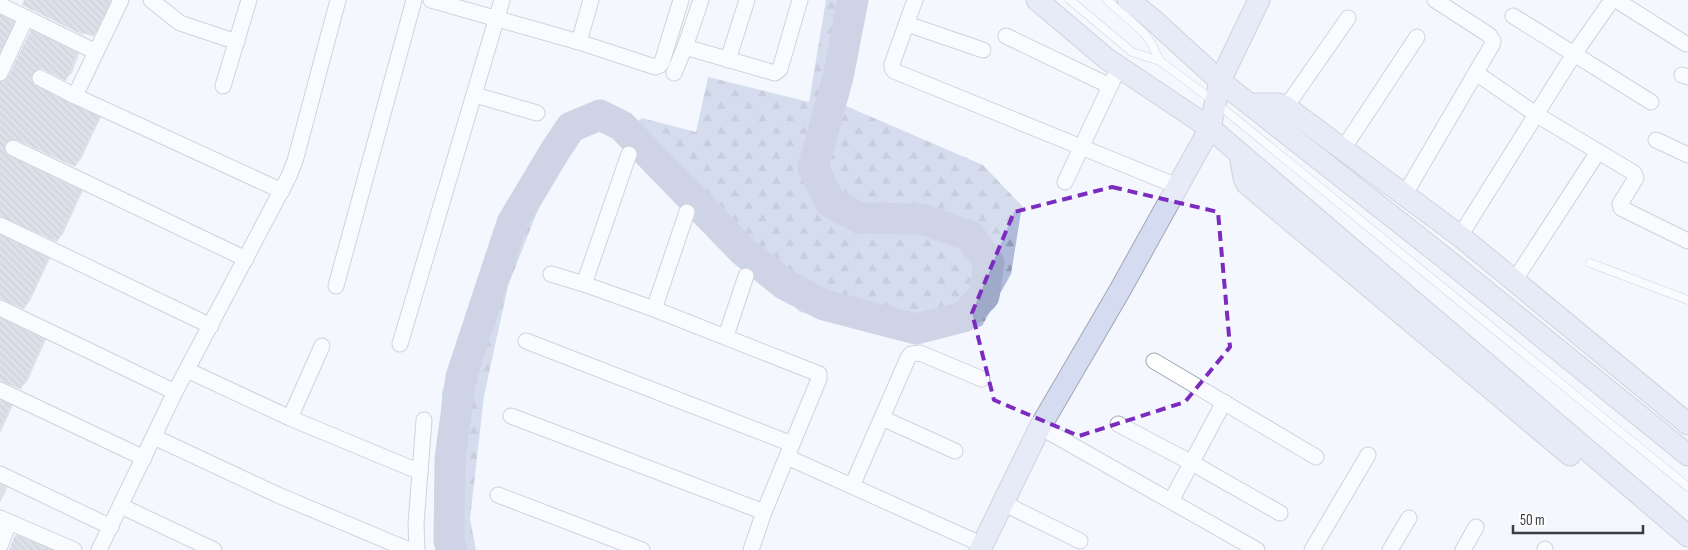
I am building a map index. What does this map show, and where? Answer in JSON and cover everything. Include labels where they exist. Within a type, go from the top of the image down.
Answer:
[{"type":"main road","points":[[1037,0],[1107,59],[1210,128],[1688,536]]},
{"type":"main road","points":[[981,548],[1040,427],[1119,292],[1210,128],[1220,81],[1259,0]]},
{"type":"main road","points":[[1130,1],[1220,81],[1688,455]]},
{"type":"main road","points":[[1251,104],[1279,104],[1286,107],[1405,194],[1460,236],[1688,424]]},
{"type":"main road","points":[[1240,154],[1244,178],[1247,184],[1684,550]]},
{"type":"street","points":[[75,96],[121,0]]},
{"type":"street","points":[[151,0],[180,23],[237,42]]},
{"type":"street","points":[[223,86],[249,0]]},
{"type":"street","points":[[99,550],[187,370],[282,191],[295,161],[338,0]]},
{"type":"street","points":[[336,286],[414,0]]},
{"type":"street","points":[[432,0],[579,42],[657,67],[662,62],[681,0]]},
{"type":"street","points":[[400,344],[502,0]]},
{"type":"street","points":[[579,42],[591,0]]},
{"type":"street","points":[[674,73],[685,47],[700,0]]},
{"type":"street","points":[[728,60],[747,0]]},
{"type":"street","points":[[685,47],[772,74],[778,72],[800,0]]},
{"type":"street","points":[[915,0],[908,24],[892,64],[894,71],[1177,186]]},
{"type":"street","points":[[1405,194],[1492,45],[1492,38],[1435,0]]},
{"type":"street","points":[[1460,236],[1574,54],[1612,0]]},
{"type":"street","points":[[1616,0],[1686,44]]},
{"type":"street","points":[[0,6],[96,52]]},
{"type":"street","points":[[1513,16],[1651,102]]},
{"type":"street","points":[[0,73],[26,18]]},
{"type":"street","points":[[1286,107],[1348,18]]},
{"type":"street","points":[[908,24],[983,50]]},
{"type":"street","points":[[1006,36],[1110,86]]},
{"type":"street","points":[[1343,149],[1418,37]]},
{"type":"street","points":[[1065,182],[1119,66]]},
{"type":"street","points":[[1476,73],[1537,115],[1635,175],[1636,178],[1620,204],[1621,208],[1688,241]]},
{"type":"street","points":[[40,78],[75,96],[282,191]]},
{"type":"street","points":[[475,94],[537,113]]},
{"type":"street","points":[[1656,140],[1688,156]]},
{"type":"street","points":[[13,148],[246,259]]},
{"type":"street","points":[[1514,281],[1598,152]]},
{"type":"street","points":[[584,284],[629,154]]},
{"type":"street","points":[[654,309],[687,212]]},
{"type":"street","points":[[0,225],[211,326]]},
{"type":"street","points":[[552,274],[726,336],[818,374],[819,379],[764,512],[751,550]]},
{"type":"street","points":[[726,336],[746,276]]},
{"type":"street","points":[[0,308],[176,392]]},
{"type":"street","points":[[526,341],[789,450],[852,486],[981,548]]},
{"type":"street","points":[[290,418],[322,346]]},
{"type":"street","points":[[852,486],[911,354],[920,353],[982,379]]},
{"type":"street","points":[[1154,361],[1316,457]]},
{"type":"street","points":[[187,370],[290,418],[420,472]]},
{"type":"street","points":[[0,390],[144,458]]},
{"type":"street","points":[[1171,501],[1224,402]]},
{"type":"street","points":[[511,416],[764,512]]},
{"type":"street","points":[[882,418],[955,451]]},
{"type":"street","points":[[417,550],[416,524],[424,420]]},
{"type":"street","points":[[1118,424],[1280,513]]},
{"type":"street","points":[[1040,427],[1257,550]]},
{"type":"street","points":[[154,437],[278,495],[409,550]]},
{"type":"street","points":[[1312,550],[1368,455]]},
{"type":"street","points":[[0,474],[111,527]]},
{"type":"street","points":[[498,495],[642,550]]},
{"type":"street","points":[[1003,503],[1080,541]]},
{"type":"street","points":[[121,506],[214,550]]},
{"type":"street","points":[[1390,550],[1409,518]]},
{"type":"street","points":[[0,546],[5,520],[74,550]]},
{"type":"street","points":[[1462,550],[1476,527]]},
{"type":"lane","points":[[1070,0],[1132,52],[1160,61],[1215,102],[1688,487]]},
{"type":"lane","points":[[1107,0],[1144,33],[1160,61]]},
{"type":"lane","points":[[1590,263],[1688,300]]},
{"type":"highlighted area","points":[[1112,187],[1218,212],[1230,347],[1185,402],[1079,436],[994,400],[972,313],[1014,212]]},
{"type":"green space","points":[[826,0],[866,0],[846,106],[983,165],[1022,206],[1011,274],[982,326],[935,338],[859,325],[800,312],[651,171],[618,136],[642,118],[696,132],[708,77],[809,102]]},
{"type":"green space","points":[[547,136],[554,169],[508,286],[484,396],[470,519],[476,550],[446,550],[441,526],[442,391],[514,206]]},
{"type":"building","points":[[24,0],[111,0],[93,37],[84,33],[83,35],[22,5]]},
{"type":"building","points":[[0,15],[14,22],[0,51]]},
{"type":"building","points":[[31,30],[76,53],[66,81],[39,69],[32,74],[32,83],[99,117],[75,167],[17,140],[8,140],[4,144],[5,153],[9,156],[81,191],[57,242],[0,216],[0,82],[5,81],[8,77]]},
{"type":"building","points":[[0,235],[48,258],[24,309],[0,299]]},
{"type":"building","points":[[0,318],[44,339],[21,389],[0,381]]},
{"type":"building","points":[[0,400],[11,405],[0,428]]},
{"type":"building","points":[[15,535],[50,550],[9,550]]},
{"type":"waterway","points":[[452,550],[449,541],[450,459],[461,377],[512,223],[571,127],[600,115],[622,126],[743,251],[784,284],[824,305],[916,329],[963,317],[984,296],[989,263],[970,236],[922,219],[860,218],[831,203],[813,168],[838,77],[853,0]]}]
